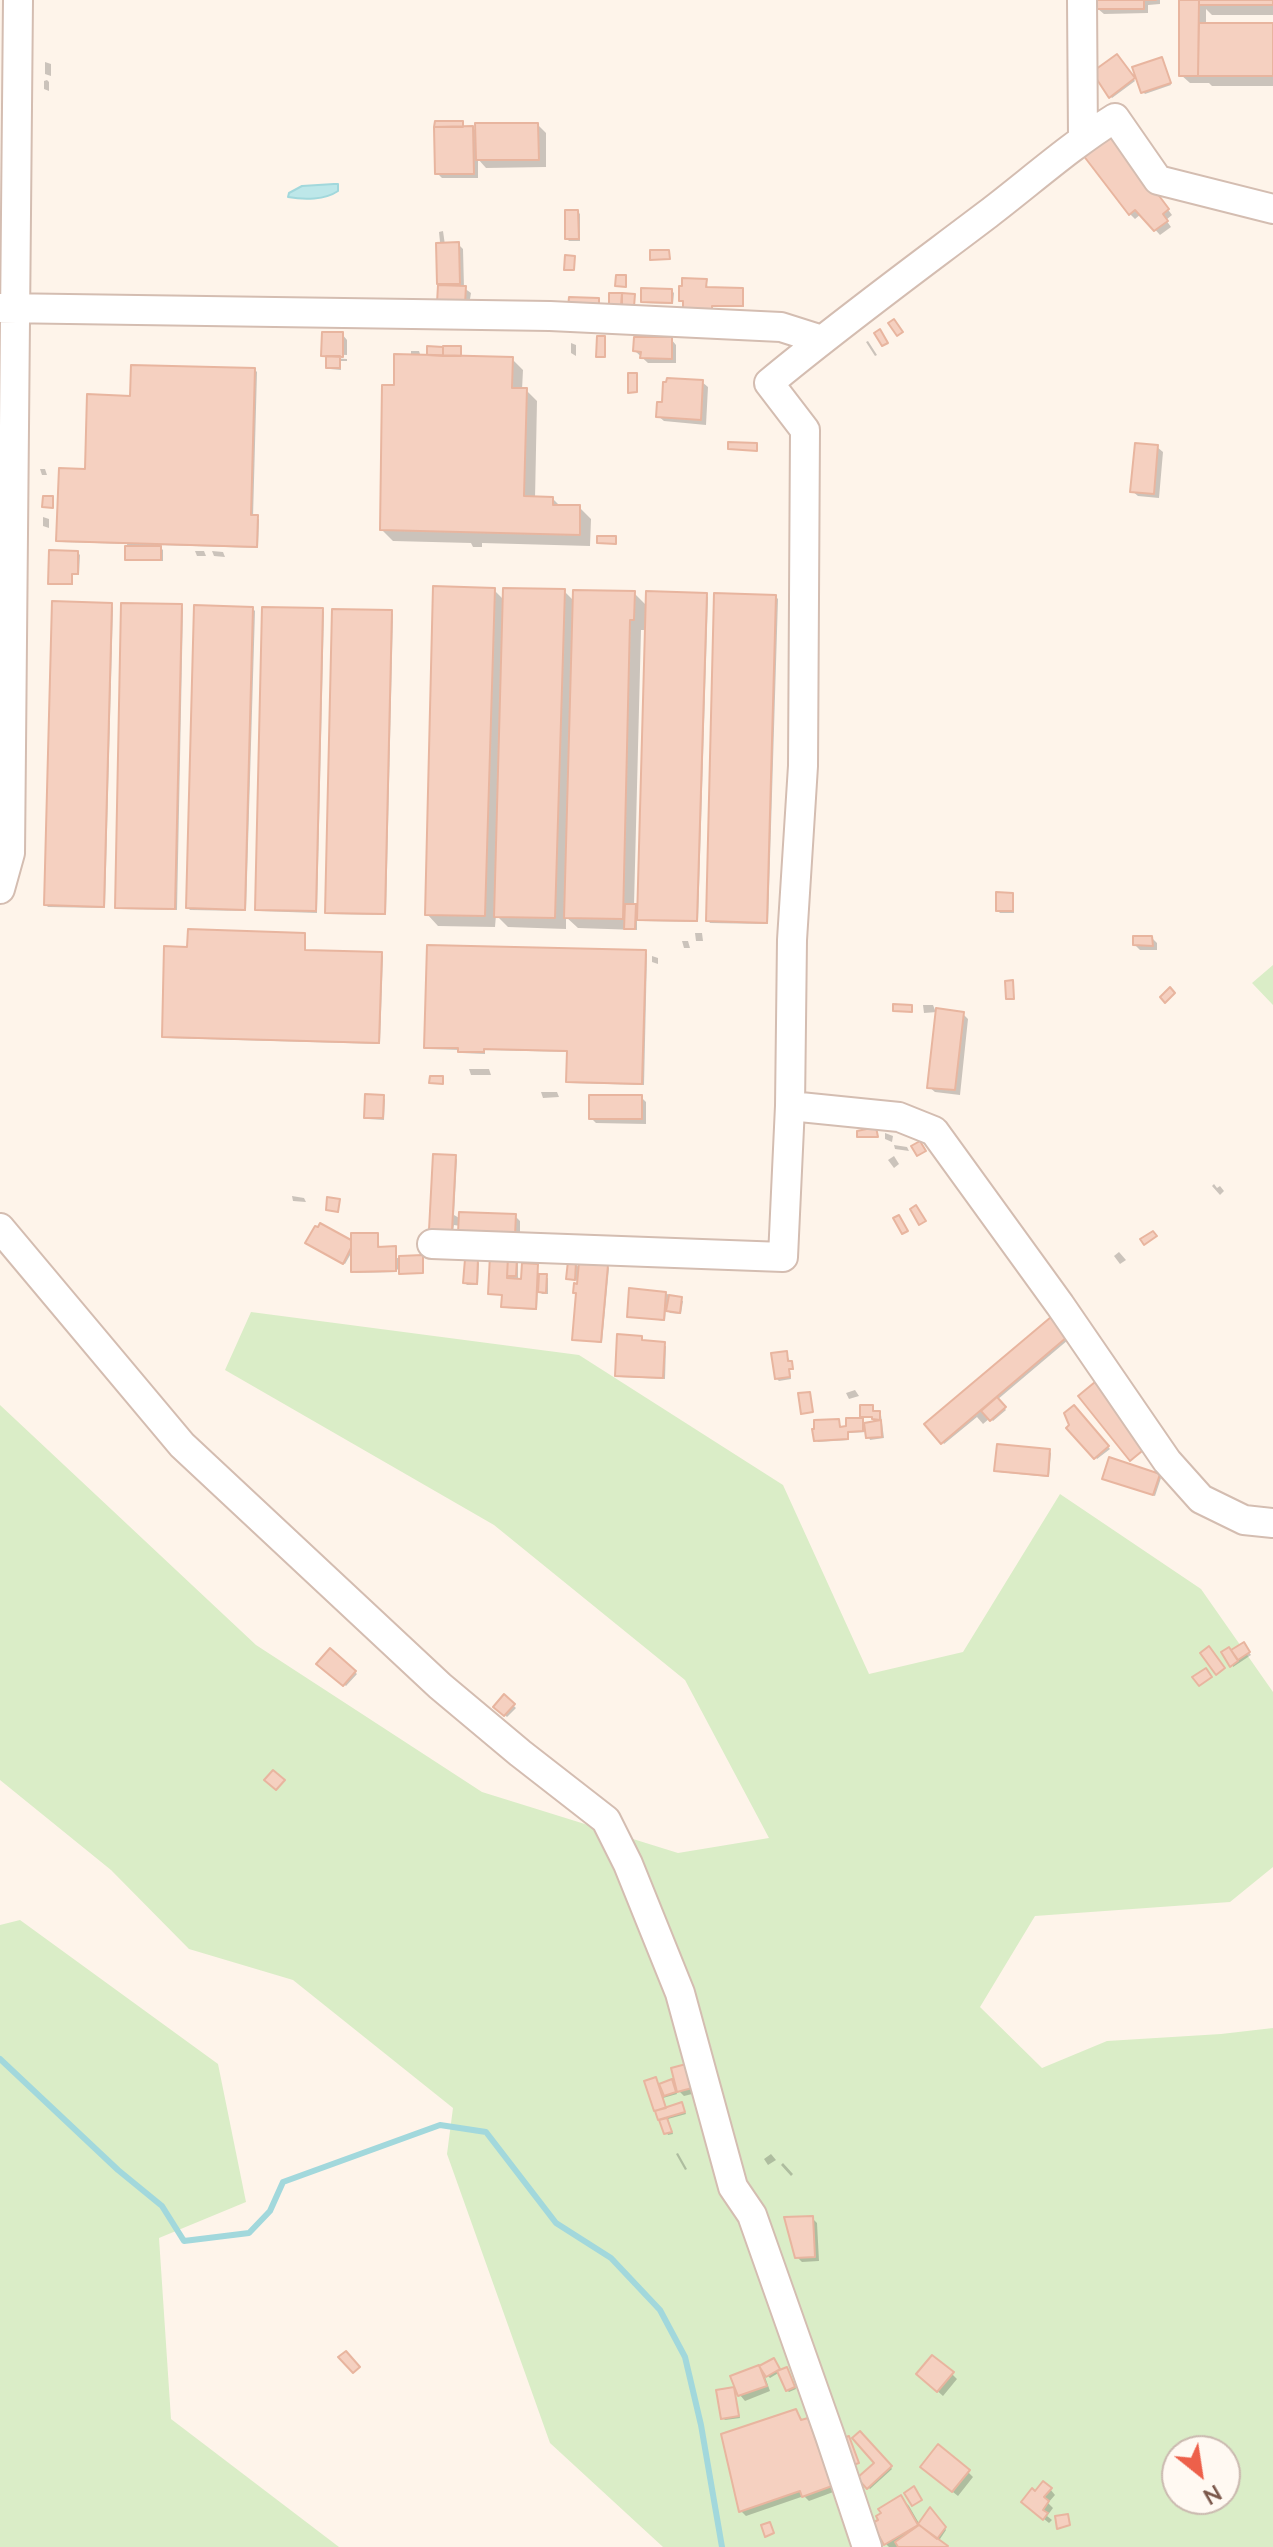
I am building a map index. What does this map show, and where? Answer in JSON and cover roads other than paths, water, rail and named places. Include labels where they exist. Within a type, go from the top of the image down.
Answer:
[{"type":"street","points":[[0,889],[10,853],[7,308],[18,0]]},
{"type":"street","points":[[1082,0],[1083,138]]},
{"type":"street","points":[[432,1244],[783,1257],[790,1106],[792,940],[803,766],[805,430],[769,383],[1083,138],[1115,118],[1158,180],[1273,209]]},
{"type":"street","points":[[7,308],[565,317],[781,327],[822,340]]},
{"type":"street","points":[[790,1106],[899,1117],[934,1131],[1060,1305],[1167,1461],[1201,1499],[1244,1520],[1273,1523]]},
{"type":"street","points":[[0,1228],[182,1445],[440,1686],[606,1820],[628,1864],[680,1993],[733,2187],[752,2215],[867,2547]]},
{"type":"water","points":[[338,184],[338,191],[321,198],[288,197],[289,193],[302,186]]},
{"type":"waterway","points":[[0,2059],[118,2170],[162,2206],[184,2241],[249,2233],[270,2211],[283,2182],[440,2125],[486,2132],[556,2223],[611,2258],[660,2310],[685,2357],[701,2425],[722,2547]]}]
